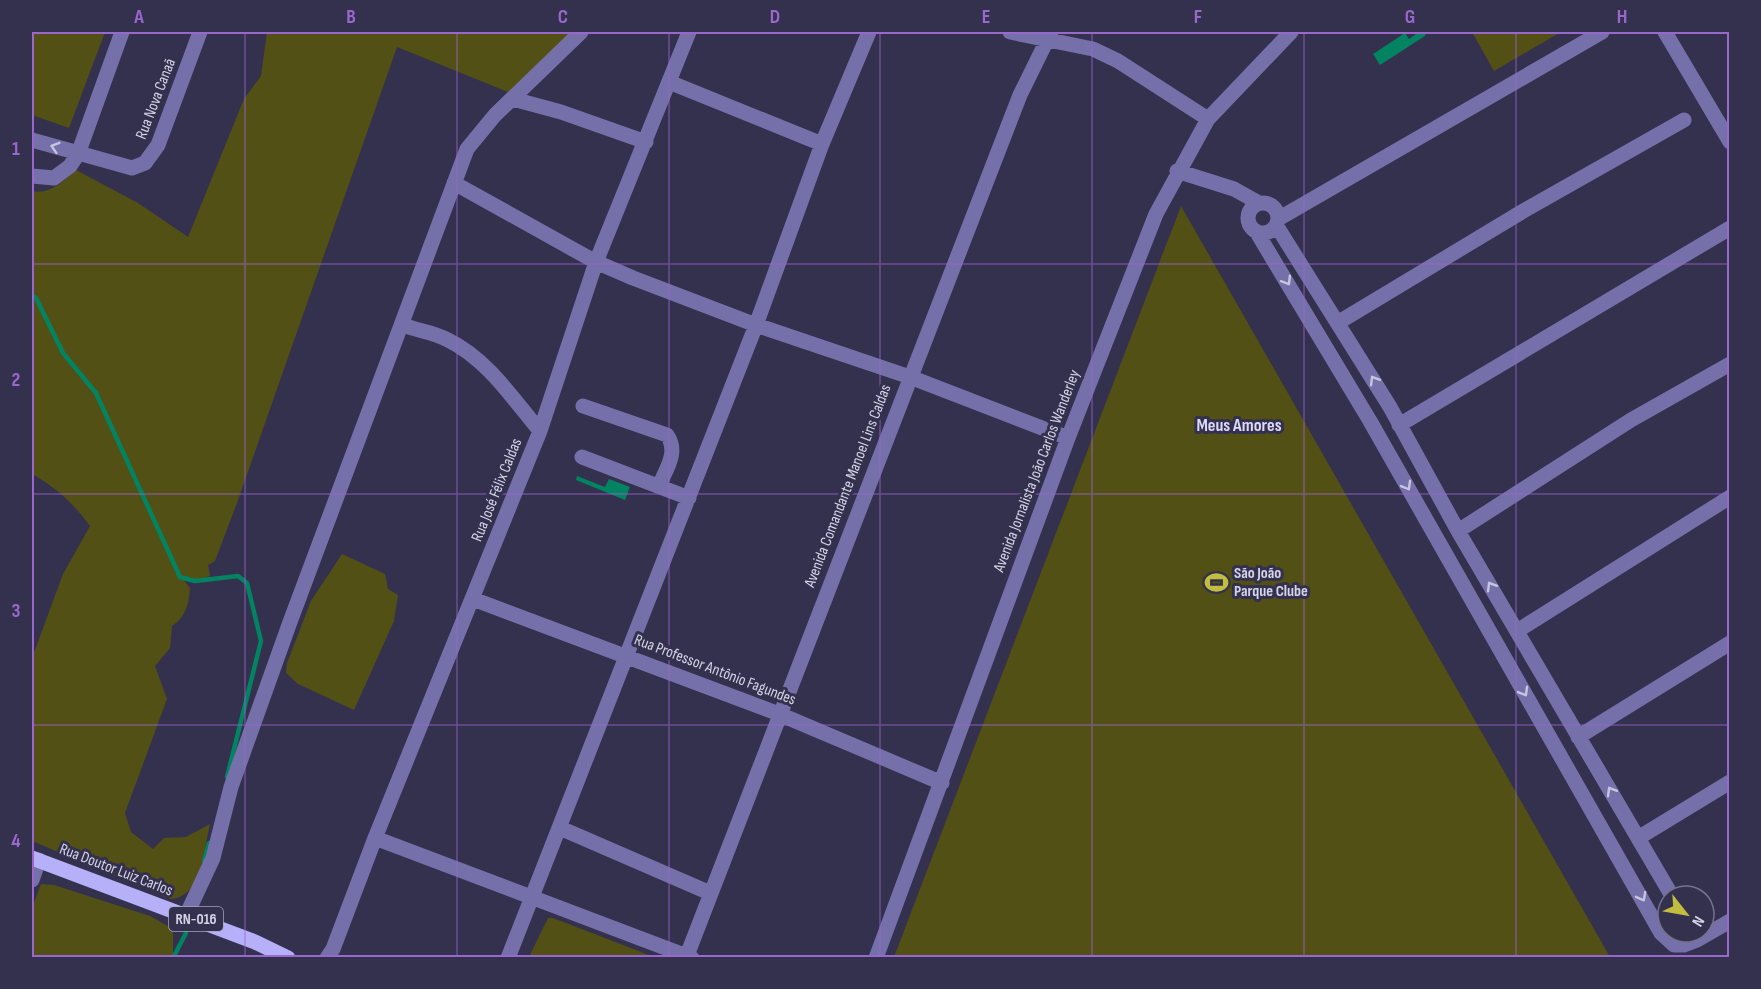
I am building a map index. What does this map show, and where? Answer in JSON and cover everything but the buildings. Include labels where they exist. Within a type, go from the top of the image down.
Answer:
[{"type":"main road","name":"Rua Doutor Luiz Carlos","points":[[35,859],[288,957]]},
{"type":"street","points":[[32,176],[54,178],[70,166],[78,154],[122,32]]},
{"type":"street","name":"Rua Nova Canaã","points":[[78,154],[132,168],[145,163],[158,145],[200,32]]},
{"type":"street","points":[[186,916],[213,858],[231,788],[286,633],[403,326],[467,149],[484,127],[581,32]]},
{"type":"street","name":"Rua José Félix Caldas","points":[[327,957],[333,949],[375,838],[540,431],[596,262],[689,32]]},
{"type":"street","points":[[508,957],[628,655],[756,325],[822,144],[868,32]]},
{"type":"street","points":[[1010,32],[1048,35],[1093,50],[1118,61],[1208,119]]},
{"type":"street","name":"Avenida Jornalista João Carlos Wanderley","points":[[876,957],[1068,438],[1156,214],[1177,171],[1208,119],[1291,32]]},
{"type":"street","points":[[1256,231],[1268,232],[1277,222],[1602,32]]},
{"type":"street","points":[[1665,32],[1730,142]]},
{"type":"street","name":"Avenida Comandante Manoel Lins Caldas","points":[[688,957],[778,714],[1020,95],[1048,35]]},
{"type":"street","points":[[669,82],[822,144]]},
{"type":"street","points":[[513,99],[561,112],[646,142]]},
{"type":"street","points":[[1339,322],[1525,210],[1684,120]]},
{"type":"street","points":[[32,140],[78,154]]},
{"type":"street","points":[[1177,171],[1234,189],[1259,203],[1270,205],[1277,213],[1277,222],[1390,407],[1458,531],[1665,884]]},
{"type":"street","points":[[454,183],[596,262],[756,325],[910,377],[1068,438]]},
{"type":"street","points":[[1259,203],[1250,211],[1248,217],[1252,228],[1256,231],[1370,421],[1503,657],[1656,920]]},
{"type":"street","points":[[1399,425],[1730,228]]},
{"type":"street","points":[[403,326],[432,333],[465,350],[496,378],[540,431]]},
{"type":"street","points":[[1458,531],[1631,420],[1730,364]]},
{"type":"street","points":[[583,406],[667,435],[672,442],[673,452],[659,486]]},
{"type":"street","points":[[1370,421],[1390,407]]},
{"type":"street","points":[[1387,452],[1408,442]]},
{"type":"street","points":[[582,457],[689,498]]},
{"type":"street","points":[[1490,631],[1513,625],[1730,497]]},
{"type":"street","name":"Rua Professor Antônio Fagundes","points":[[473,599],[628,655],[778,714],[942,783]]},
{"type":"street","points":[[1578,737],[1730,643]]},
{"type":"street","points":[[1503,657],[1524,645]]},
{"type":"street","points":[[1638,838],[1730,782]]},
{"type":"street","points":[[1607,836],[1629,821]]},
{"type":"street","points":[[560,828],[710,893]]},
{"type":"street","points":[[375,838],[534,896],[688,957]]},
{"type":"street","points":[[1626,867],[1648,856]]},
{"type":"street","points":[[32,880],[35,859]]},
{"type":"street","points":[[1716,927],[1730,921]]},
{"type":"shaded area","points":[[32,32],[105,32],[69,128],[32,115]]},
{"type":"shaded area","points":[[267,32],[573,32],[508,92],[397,47],[238,500],[215,561],[208,565],[210,576],[195,581],[182,578],[190,588],[188,604],[184,614],[172,626],[170,648],[155,666],[167,699],[125,813],[131,832],[153,849],[164,838],[186,837],[210,824],[200,870],[195,881],[181,897],[170,899],[32,841],[32,658],[63,574],[90,526],[64,497],[32,474],[32,191],[50,189],[76,170],[138,203],[188,237],[244,99],[261,76]]},
{"type":"shaded area","points":[[1419,32],[1426,32],[1425,36],[1380,65],[1373,54],[1405,33],[1409,39]]},
{"type":"shaded area","points":[[1472,32],[1561,32],[1494,71]]},
{"type":"shaded area","name":"São João Parque Clube","points":[[1181,206],[1610,957],[894,957]]},
{"type":"shaded area","points":[[577,476],[605,487],[609,479],[630,487],[625,500],[576,480]]},
{"type":"shaded area","points":[[342,554],[385,574],[388,589],[398,595],[394,621],[354,710],[298,684],[286,673],[287,663],[311,601]]},
{"type":"shaded area","points":[[41,884],[54,885],[150,916],[173,929],[173,957],[32,957],[32,908]]},
{"type":"shaded area","points":[[548,918],[553,918],[654,957],[529,957]]},
{"type":"waterway","points":[[32,296],[36,298],[63,353],[96,393],[180,577],[195,581],[238,576],[247,583],[261,641],[227,777]]},
{"type":"waterway","points":[[204,861],[209,843]]},
{"type":"waterway","points":[[173,958],[186,933]]},
{"type":"place","name":"São João Parque Clube","points":[[1216,582]]},
{"type":"district","name":"Meus Amores","points":[[1239,425]]}]
